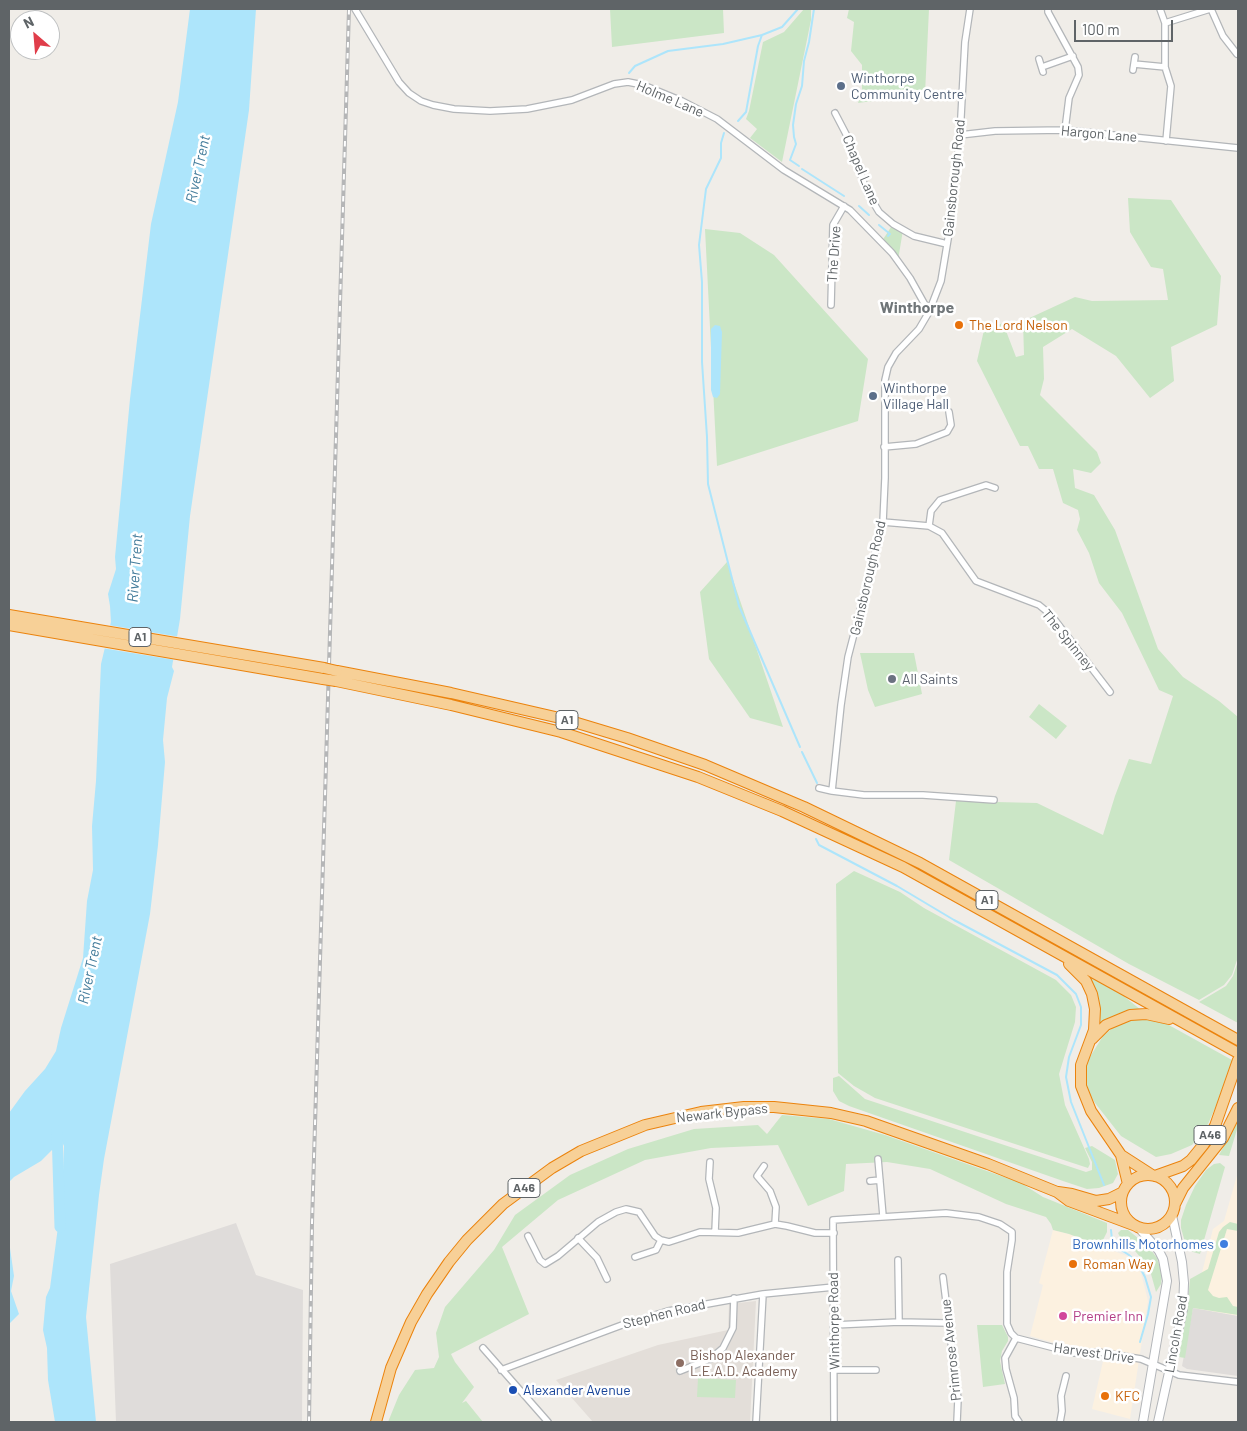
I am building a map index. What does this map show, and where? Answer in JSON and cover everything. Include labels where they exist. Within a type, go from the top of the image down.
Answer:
[{"type":"highway","name":"A1","points":[[9,615],[47,626],[231,658],[323,679],[336,676],[451,693],[564,719],[627,738],[705,765],[804,807],[920,863],[1238,1040]]},
{"type":"highway","name":"A1","points":[[9,625],[47,626]]},
{"type":"highway","name":"A1","points":[[231,658],[324,668],[336,676],[561,732],[698,777],[782,811],[903,867],[1238,1053]]},
{"type":"highway","points":[[1045,945],[1081,974],[1094,1002],[1096,1016],[1090,1042],[1081,1065],[1081,1086],[1091,1111],[1121,1155],[1164,1180],[1170,1186],[1174,1195],[1175,1204],[1172,1215],[1159,1227],[1149,1229],[1137,1227],[1127,1220],[1121,1203],[1125,1188],[1121,1155]]},
{"type":"highway","points":[[1090,1042],[1106,1025],[1130,1015],[1146,1014],[1180,1021]]},
{"type":"highway","name":"A46","points":[[1154,1175],[1183,1166],[1200,1151],[1215,1126],[1237,1065]]},
{"type":"highway","name":"Newark Bypass","points":[[376,1422],[398,1349],[411,1322],[427,1294],[467,1240],[503,1204],[552,1168],[582,1151],[645,1125],[701,1112],[744,1107],[790,1108],[831,1113],[866,1122],[988,1164],[1056,1192],[1069,1201],[1137,1227]]},
{"type":"highway","name":"A46","points":[[1175,1204],[1183,1188],[1223,1138],[1238,1108]]},
{"type":"highway","points":[[1125,1188],[1139,1176],[1154,1175]]},
{"type":"highway","name":"Newark Bypass","points":[[1056,1192],[1072,1194],[1096,1201],[1109,1199],[1125,1188]]},
{"type":"main road","name":"Lincoln Road","points":[[1158,1422],[1183,1309],[1184,1296],[1182,1262],[1172,1215]]},
{"type":"main road","name":"Lincoln Road","points":[[1137,1227],[1159,1251],[1166,1273],[1165,1296],[1143,1422]]},
{"type":"street","name":"Holme Lane","points":[[355,9],[399,82],[408,93],[433,105],[454,109],[490,111],[527,109],[572,100],[614,84],[628,82],[643,85],[682,101],[717,120],[784,170],[844,206],[892,252],[910,278],[929,312]]},
{"type":"street","name":"Gainsborough Road","points":[[832,791],[848,656],[883,522],[885,380],[888,367],[896,353],[919,329],[929,312],[941,280],[960,134],[965,42],[970,9]]},
{"type":"street","points":[[1048,9],[1078,66],[1079,75],[1069,98],[1065,130]]},
{"type":"street","points":[[1160,9],[1165,23],[1165,66],[1171,86],[1166,141]]},
{"type":"street","points":[[1165,23],[1211,9],[1223,36],[1238,54],[1232,60]]},
{"type":"street","points":[[1039,59],[1042,69],[1073,56]]},
{"type":"street","points":[[1134,57],[1134,67],[1165,66]]},
{"type":"street","name":"Chapel Lane","points":[[835,114],[847,136],[867,192],[879,212],[893,224],[914,236],[947,244]]},
{"type":"street","name":"Hargon Lane","points":[[960,134],[995,131],[1065,130],[1238,148]]},
{"type":"street","name":"The Drive","points":[[831,305],[833,225],[844,206]]},
{"type":"street","points":[[884,447],[916,444],[947,432],[951,425],[949,412]]},
{"type":"street","points":[[883,522],[929,526],[931,511],[940,500],[986,485],[995,488]]},
{"type":"street","name":"The Spinney","points":[[929,526],[942,533],[976,581],[1039,605],[1051,614],[1110,692]]},
{"type":"street","points":[[819,788],[864,794],[923,795],[994,800]]},
{"type":"street","points":[[878,1159],[883,1216],[954,1213],[979,1217],[1000,1224],[1012,1232],[1007,1272],[1007,1324],[1011,1333],[1016,1338],[1005,1358],[1006,1370],[1014,1398],[1015,1416],[1019,1422]]},
{"type":"street","points":[[710,1162],[709,1178],[716,1208],[715,1232]]},
{"type":"street","points":[[764,1166],[757,1176],[770,1191],[776,1207],[775,1224]]},
{"type":"street","points":[[870,1181],[880,1180]]},
{"type":"street","points":[[528,1236],[540,1260],[545,1264],[610,1215],[621,1210],[630,1209],[642,1214],[655,1236],[669,1242],[694,1233],[738,1234],[775,1224],[801,1231],[834,1233]]},
{"type":"street","name":"Winthorpe Road","points":[[834,1422],[834,1220],[883,1216]]},
{"type":"street","points":[[578,1238],[597,1258],[606,1279]]},
{"type":"street","points":[[635,1257],[656,1250],[661,1240]]},
{"type":"street","points":[[898,1260],[899,1322]]},
{"type":"street","name":"Primrose Avenue","points":[[943,1277],[958,1399],[957,1422]]},
{"type":"street","name":"Stephen Road","points":[[501,1370],[645,1317],[668,1311],[734,1298],[834,1287]]},
{"type":"street","points":[[756,1422],[763,1294]]},
{"type":"street","points":[[680,1371],[710,1359],[723,1348],[733,1328],[734,1298]]},
{"type":"street","points":[[834,1325],[948,1322]]},
{"type":"street","name":"Harvest Drive","points":[[1016,1338],[1074,1354],[1098,1352],[1140,1359],[1179,1375],[1238,1382]]},
{"type":"street","points":[[483,1348],[548,1422]]},
{"type":"street","points":[[835,1370],[876,1370]]},
{"type":"street","points":[[1060,1422],[1062,1411],[1061,1396],[1066,1376]]},
{"type":"shaded area","name":"Brownhills Motorhomes","points":[[1238,1172],[1238,1316],[1193,1308],[1213,1229],[1224,1221]]},
{"type":"shaded area","points":[[236,1223],[256,1275],[303,1290],[302,1422],[116,1422],[110,1264]]},
{"type":"shaded area","points":[[1053,1230],[1069,1234],[1127,1256],[1141,1273],[1148,1301],[1130,1419],[1092,1409],[1104,1357],[1030,1336],[1043,1285],[1039,1283]]},
{"type":"shaded area","name":"Bishop Alexander L.E.A.D. Academy","points":[[756,1301],[750,1422],[593,1422],[556,1380],[658,1345],[728,1330],[729,1304]]},
{"type":"shaded area","points":[[1193,1308],[1238,1316],[1238,1376],[1187,1369],[1182,1366]]},
{"type":"green space","points":[[610,9],[723,9],[724,33],[612,47]]},
{"type":"green space","points":[[804,9],[811,9],[811,20],[782,162],[750,138],[757,129],[746,119],[763,42],[784,32]]},
{"type":"green space","points":[[849,9],[929,9],[925,94],[858,103],[862,92],[862,65],[851,51],[854,22],[847,18]]},
{"type":"green space","points":[[1128,198],[1171,200],[1221,276],[1217,325],[1171,347],[1174,381],[1150,398],[1116,356],[1072,329],[1043,347],[1044,379],[1040,395],[1097,452],[1101,463],[1091,473],[1073,469],[1075,488],[1094,495],[1115,530],[1158,649],[1183,677],[1219,701],[1238,717],[1238,957],[1232,975],[1224,985],[1199,1000],[1129,964],[949,860],[956,801],[1037,803],[1103,835],[1129,759],[1151,764],[1173,696],[1159,690],[1122,613],[1099,583],[1089,553],[1077,530],[1080,519],[1078,510],[1063,503],[1053,469],[1039,469],[1028,446],[1020,446],[977,361],[984,330],[1003,323],[1016,357],[1024,355],[1023,321],[1075,297],[1092,301],[1168,300],[1163,269],[1151,267],[1130,232]]},
{"type":"green space","points":[[893,224],[903,230],[898,260],[882,241]]},
{"type":"green space","points":[[705,229],[740,233],[774,255],[868,359],[858,421],[717,466]]},
{"type":"green space","points":[[727,562],[783,727],[750,718],[709,659],[700,592]]},
{"type":"green space","points":[[860,653],[914,653],[922,694],[875,707],[868,690]]},
{"type":"green space","points":[[1039,704],[1067,726],[1056,739],[1029,717]]},
{"type":"green space","points":[[854,871],[900,892],[924,908],[1056,980],[1071,995],[1076,1007],[1075,1022],[1059,1074],[1065,1105],[1089,1159],[1090,1164],[1088,1168],[875,1098],[854,1086],[838,1073],[836,884]]},
{"type":"green space","points":[[1238,961],[1238,1023],[1199,1002],[1226,986],[1233,976]]},
{"type":"green space","points":[[1086,974],[1120,993],[1141,1010],[1097,1030]]},
{"type":"green space","points":[[1145,1018],[1167,1024],[1232,1060],[1216,1106],[1208,1124],[1200,1135],[1192,1145],[1171,1154],[1156,1157],[1121,1136],[1089,1093],[1085,1076],[1088,1060],[1103,1036],[1117,1024],[1126,1020]]},
{"type":"green space","points":[[839,1076],[865,1099],[1086,1172],[1092,1170],[1092,1162],[1085,1148],[1092,1146],[1115,1160],[1118,1174],[1113,1183],[1099,1188],[1087,1189],[849,1106],[839,1101],[833,1091],[833,1078]]},
{"type":"green space","points":[[782,1115],[829,1119],[885,1135],[1021,1183],[1043,1197],[1107,1223],[1107,1232],[1098,1245],[1053,1230],[1046,1217],[1006,1204],[930,1169],[887,1162],[846,1164],[844,1191],[808,1206],[778,1145],[711,1148],[645,1160],[558,1200],[502,1247],[529,1314],[451,1354],[474,1387],[462,1403],[466,1401],[483,1422],[388,1422],[399,1395],[415,1370],[434,1368],[439,1357],[436,1333],[445,1307],[494,1250],[515,1215],[570,1175],[628,1149],[694,1129],[758,1125],[767,1134]]},
{"type":"green space","points":[[1238,1120],[1229,1156],[1219,1155]]},
{"type":"green space","points":[[1220,1163],[1225,1167],[1200,1254],[1193,1252],[1186,1246],[1181,1228],[1181,1220],[1195,1186],[1206,1170],[1214,1164]]},
{"type":"green space","points":[[1230,1222],[1238,1224],[1238,1231],[1227,1229],[1208,1290],[1213,1296],[1219,1298],[1227,1297],[1233,1306],[1238,1307],[1238,1315],[1193,1308],[1185,1358],[1179,1357],[1190,1279],[1208,1269],[1219,1232]]},
{"type":"green space","points":[[1121,1230],[1128,1230],[1148,1246],[1157,1258],[1162,1274],[1161,1284],[1156,1292],[1151,1274],[1140,1257],[1131,1246],[1122,1241],[1118,1233]]},
{"type":"green space","points":[[977,1325],[1002,1325],[1008,1337],[1000,1361],[1005,1384],[983,1387]]},
{"type":"green space","points":[[698,1378],[736,1380],[735,1398],[697,1397]]},
{"type":"water","points":[[190,9],[256,9],[249,110],[190,516],[180,619],[172,667],[174,671],[167,698],[163,740],[165,762],[150,914],[104,1159],[99,1195],[86,1317],[96,1422],[55,1422],[48,1380],[47,1348],[43,1330],[46,1297],[50,1288],[62,1196],[64,1146],[62,1142],[58,1144],[41,1161],[9,1182],[9,1113],[25,1091],[45,1069],[56,1051],[61,1028],[83,958],[87,901],[93,870],[92,826],[101,664],[111,622],[108,594],[116,569],[115,557],[130,399],[151,224],[178,102]]},
{"type":"water","points":[[715,325],[720,326],[722,332],[720,394],[717,398],[713,397],[711,390],[711,329]]},
{"type":"water","points":[[9,1248],[14,1276],[11,1291],[19,1314],[9,1324]]},
{"type":"pier","points":[[108,625],[180,637],[175,660],[102,648]]},
{"type":"waterway","points":[[738,121],[746,112],[758,46],[762,35],[782,27],[798,9]]},
{"type":"waterway","points":[[799,166],[790,160],[796,144],[793,125],[796,104],[802,86],[804,61],[814,9]]},
{"type":"waterway","points":[[629,73],[635,66],[668,51],[723,44],[762,35]]},
{"type":"waterway","points":[[724,133],[721,143],[721,158],[706,189],[699,245],[702,282],[702,362],[708,484],[739,606],[800,747]]},
{"type":"waterway","points":[[802,169],[844,196]]},
{"type":"waterway","points":[[859,206],[869,215]]},
{"type":"waterway","points":[[879,225],[890,234],[888,236]]},
{"type":"waterway","points":[[802,752],[817,783]]},
{"type":"waterway","points":[[816,839],[819,845],[1057,975],[1076,994],[1081,1007],[1081,1025],[1069,1057],[1066,1077],[1071,1102],[1104,1185]]},
{"type":"waterway","name":"River Trent","points":[[57,1131],[60,1227]]},
{"type":"waterway","points":[[1111,1230],[1112,1240],[1118,1248],[1138,1264],[1145,1277],[1151,1297],[1140,1342]]},
{"type":"railway","points":[[309,1422],[312,1223],[349,9]]},
{"type":"place","name":"Winthorpe Community Centre","points":[[841,86]]},
{"type":"place","name":"The Lord Nelson","points":[[959,325]]},
{"type":"place","name":"Winthorpe Village Hall","points":[[873,396]]},
{"type":"place","name":"All Saints","points":[[892,679]]},
{"type":"place","name":"Brownhills Motorhomes","points":[[1224,1244]]},
{"type":"place","name":"Roman Way","points":[[1073,1264]]},
{"type":"place","name":"Premier Inn","points":[[1063,1316]]},
{"type":"place","name":"Bishop Alexander L.E.A.D. Academy","points":[[680,1363]]},
{"type":"place","name":"Alexander Avenue","points":[[513,1390]]},
{"type":"place","name":"KFC","points":[[1105,1396]]},
{"type":"district","name":"Winthorpe","points":[[917,308]]}]
